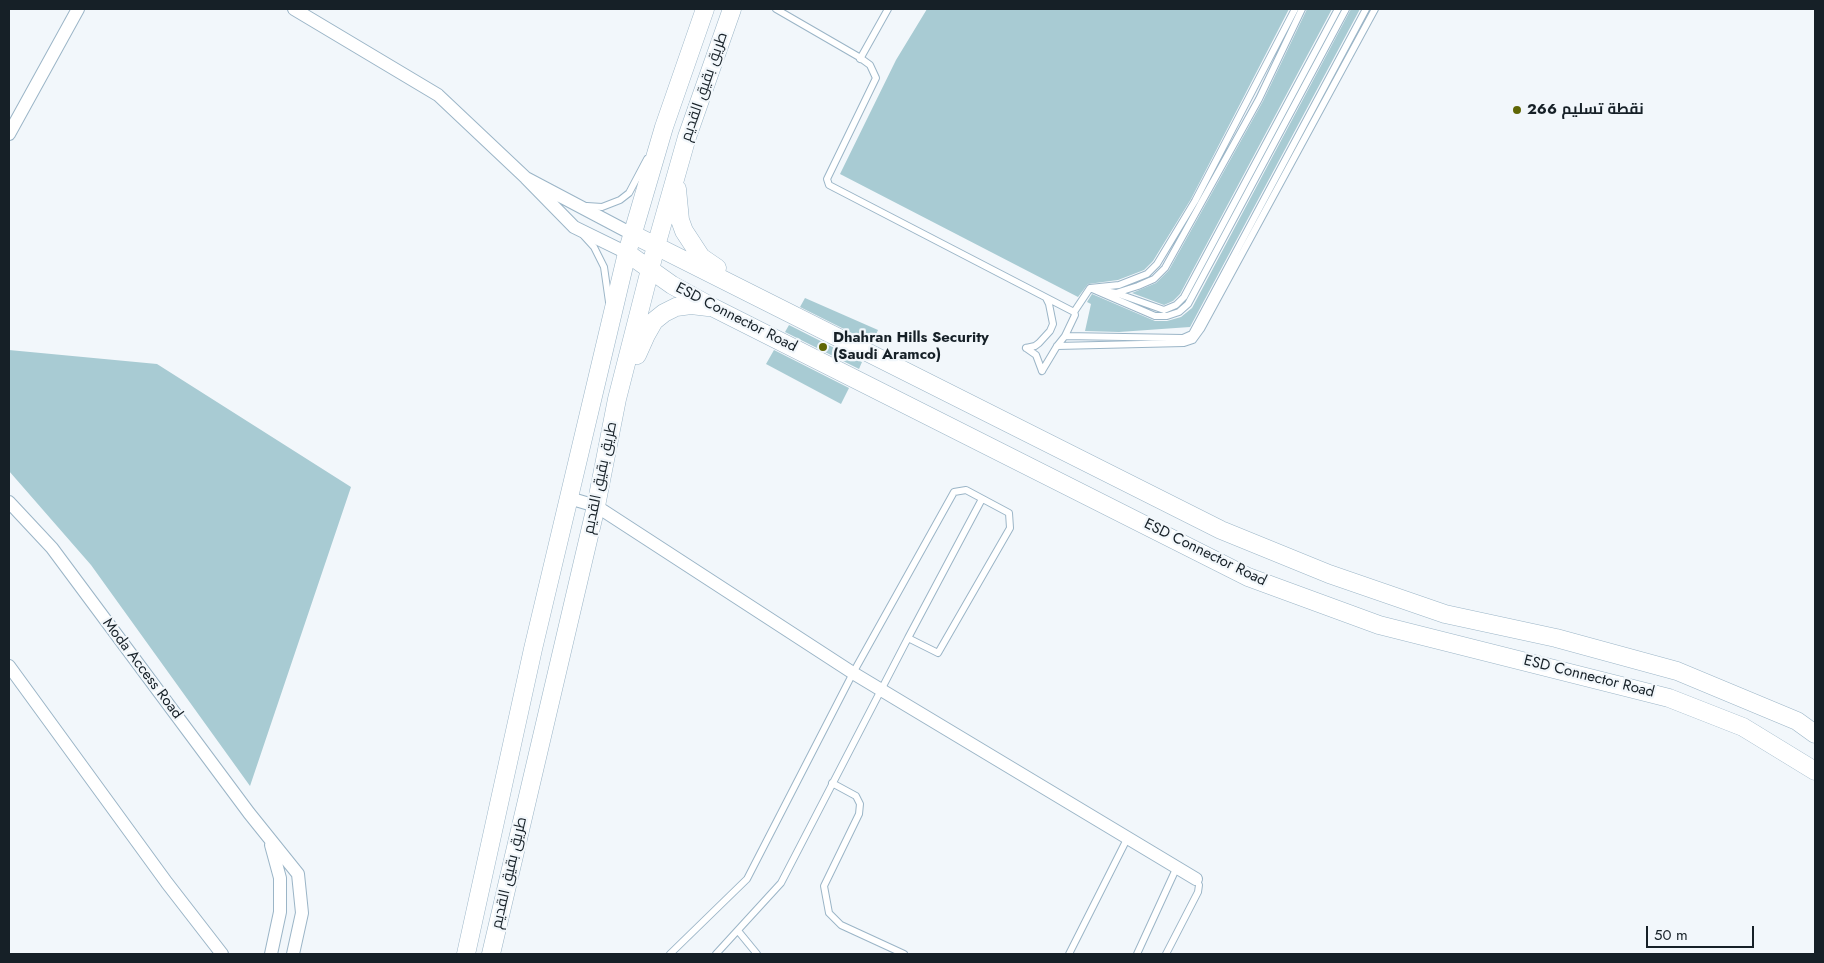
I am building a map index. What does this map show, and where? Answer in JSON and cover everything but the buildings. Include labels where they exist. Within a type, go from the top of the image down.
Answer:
[{"type":"main road","name":"طريق بقيق القديم","points":[[466,954],[533,649],[627,253],[664,127],[705,9]]},
{"type":"main road","name":"طريق بقيق القديم","points":[[491,954],[596,506],[617,399],[650,269],[679,164],[732,9]]},
{"type":"main road","points":[[679,164],[677,191],[680,220],[684,231],[701,257],[754,295]]},
{"type":"main road","name":"ESD Connector Road","points":[[632,234],[1221,530],[1329,574],[1445,614],[1556,638],[1677,671],[1797,721],[1815,734]]},
{"type":"main road","name":"ESD Connector Road","points":[[627,253],[672,285],[714,308],[1248,577],[1379,624],[1670,698],[1743,727],[1815,771]]},
{"type":"main road","points":[[617,399],[646,334],[654,321],[664,313],[676,308],[691,305],[714,308]]},
{"type":"main road","points":[[990,447],[1004,421]]},
{"type":"street","points":[[9,134],[78,9]]},
{"type":"street","points":[[294,9],[438,95],[526,178],[574,227],[627,253]]},
{"type":"street","points":[[526,178],[632,234]]},
{"type":"street","points":[[568,498],[596,506],[853,672],[1176,869],[1196,879]]},
{"type":"street","name":"Moda Access Road","points":[[9,502],[52,548],[270,840],[298,874],[302,913],[293,954]]},
{"type":"street","points":[[9,666],[167,884],[222,954]]},
{"type":"street","name":"Moda Access Road","points":[[270,840],[280,878],[280,912],[271,954]]},
{"type":"lane","points":[[776,9],[859,57],[870,65],[876,78],[827,179],[829,185],[1074,312]]},
{"type":"lane","points":[[860,59],[888,9]]},
{"type":"lane","points":[[1090,288],[1119,285],[1147,274],[1157,264],[1195,201],[1295,9]]},
{"type":"lane","points":[[1116,293],[1154,279],[1165,268],[1259,99],[1302,9]]},
{"type":"lane","points":[[1090,288],[1116,293],[1164,310],[1176,305],[1184,297],[1338,9]]},
{"type":"lane","points":[[1090,288],[1155,316],[1167,316],[1179,312],[1188,304],[1346,9]]},
{"type":"lane","points":[[1066,336],[1183,338],[1192,334],[1366,9]]},
{"type":"lane","points":[[1057,346],[1184,343],[1193,340],[1201,330],[1374,9]]},
{"type":"lane","points":[[577,205],[602,208],[620,200],[629,192],[664,127]]},
{"type":"lane","points":[[574,227],[594,246],[604,266],[610,322]]},
{"type":"lane","points":[[1045,297],[1049,304],[1053,324],[1050,331],[1039,343],[1026,348],[1036,355],[1042,371],[1057,346],[1066,336],[1075,315],[1074,312],[1090,288]]},
{"type":"lane","points":[[670,954],[747,879],[853,672],[954,492],[966,490],[1009,513],[1010,528],[938,653],[908,638]]},
{"type":"lane","points":[[716,954],[739,932],[781,884],[881,689],[982,499]]},
{"type":"lane","points":[[832,784],[856,796],[860,804],[859,814],[824,886],[829,913],[840,925],[904,954]]},
{"type":"lane","points":[[1069,954],[1127,839]]},
{"type":"lane","points":[[1137,954],[1176,869]]},
{"type":"lane","points":[[1166,954],[1198,892],[1199,885],[1196,879]]},
{"type":"lane","points":[[739,932],[756,954]]},
{"type":"place","name":"نقطة تسليم 266","points":[[1517,110]]},
{"type":"place","name":"Dhahran Hills Security (Saudi Aramco)","points":[[823,347]]}]
